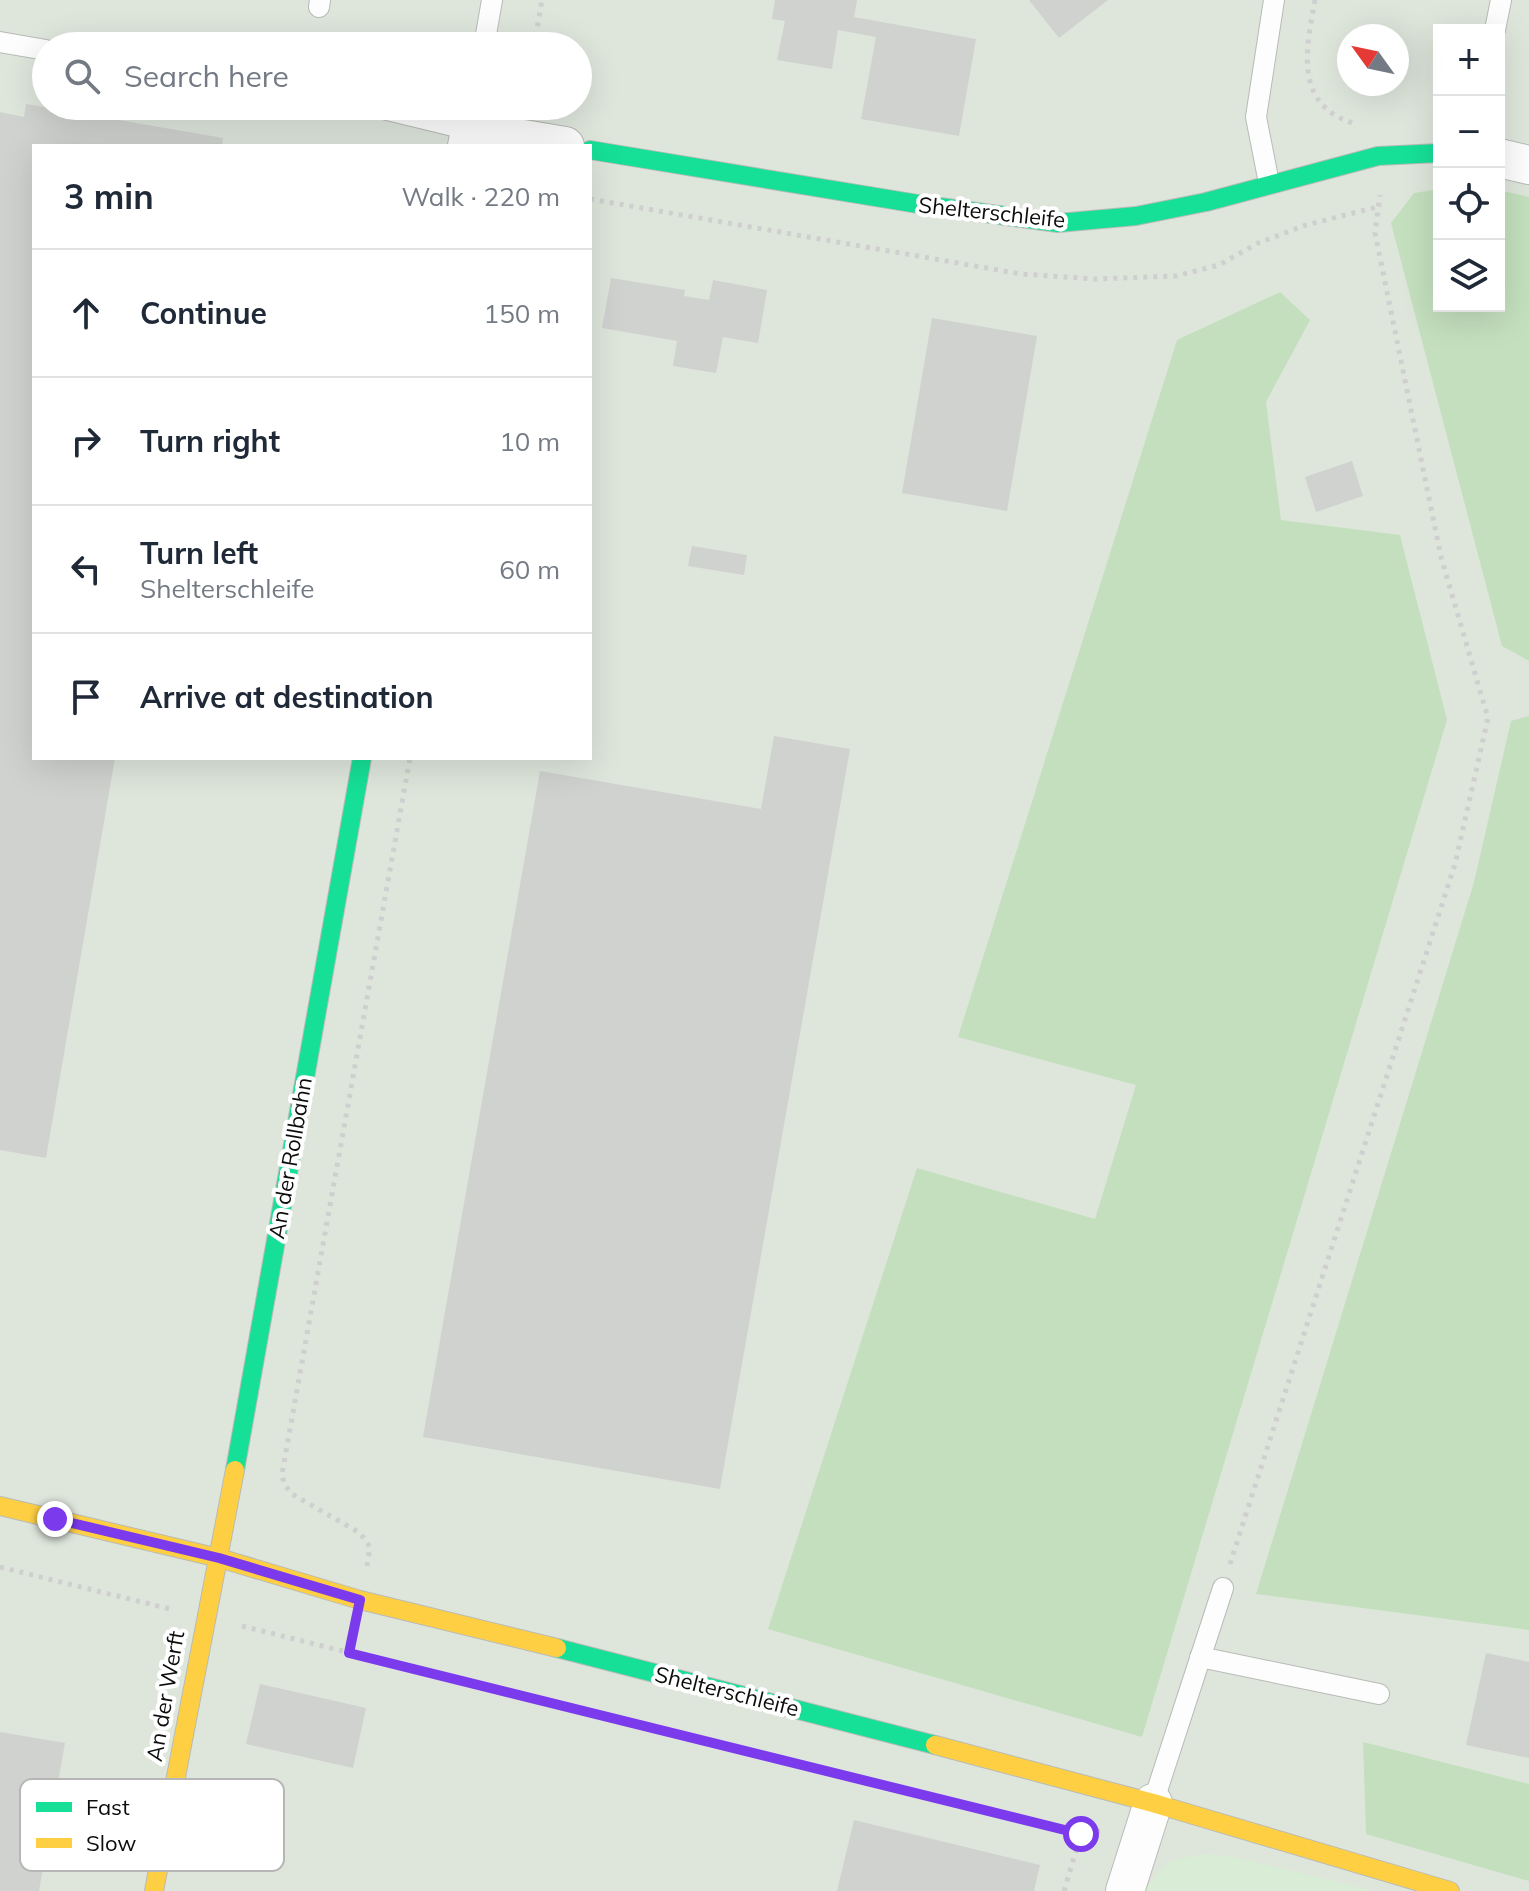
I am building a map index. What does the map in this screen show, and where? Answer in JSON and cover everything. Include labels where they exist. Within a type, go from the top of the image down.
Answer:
[{"type":"street","points":[[470,127],[555,144]]},
{"type":"street","name":"Shelterschleife","points":[[592,150],[918,204],[1058,223],[1136,216],[1206,202],[1378,156],[1433,153]]},
{"type":"street","points":[[1505,159],[1529,165]]},
{"type":"street","name":"An der Rollbahn","points":[[219,1558],[362,760]]},
{"type":"street","name":"Shelterschleife","points":[[0,1506],[219,1558],[360,1600],[706,1685],[1151,1812],[1450,1891]]},
{"type":"street","name":"An der Werft","points":[[174,1779],[204,1617],[219,1558]]},
{"type":"street","points":[[1125,1891],[1151,1812]]},
{"type":"street","name":"An der Werft","points":[[154,1891],[158,1871]]},
{"type":"lane","points":[[486,32],[492,0]]},
{"type":"lane","points":[[1269,183],[1256,117],[1274,0]]},
{"type":"lane","points":[[1496,24],[1501,0]]},
{"type":"lane","points":[[0,42],[32,48]]},
{"type":"lane","points":[[437,120],[470,127]]},
{"type":"lane","points":[[1151,1812],[1223,1588]]},
{"type":"lane","points":[[1200,1657],[1379,1694]]},
{"type":"path","points":[[536,32],[542,0]]},
{"type":"path","points":[[1223,1588],[1455,864],[1488,718],[1441,557],[1378,249],[1375,233],[1381,206],[1378,156],[1373,133],[1346,121],[1326,105],[1310,85],[1304,61],[1315,0]]},
{"type":"path","points":[[349,1653],[370,1547],[360,1533],[292,1494],[282,1474],[410,760]]},
{"type":"path","points":[[0,1567],[1081,1834],[1151,1812]]},
{"type":"path","points":[[1064,1891],[1081,1834]]},
{"type":"shaded area","points":[[0,0],[1529,0],[1529,1891],[0,1891]]},
{"type":"green space","points":[[1433,190],[1433,312],[1505,312],[1505,191],[1529,197],[1529,661],[1502,646],[1391,223],[1414,193]]},
{"type":"green space","points":[[1280,292],[1310,320],[1266,402],[1281,520],[1400,535],[1447,720],[1142,1737],[768,1629],[917,1168],[1095,1219],[1136,1085],[958,1037],[1177,340]]},
{"type":"green space","points":[[1529,716],[1529,1630],[1256,1594],[1474,882],[1511,721]]},
{"type":"green space","points":[[1363,1742],[1529,1784],[1529,1881],[1366,1834]]},
{"type":"green space","points":[[1201,1854],[1230,1856],[1374,1891],[1144,1891],[1168,1862]]},
{"type":"building","points":[[775,0],[857,0],[854,17],[976,39],[959,136],[861,119],[876,37],[838,30],[832,69],[777,60],[785,21],[772,19]]},
{"type":"building","points":[[1029,0],[1108,0],[1059,38]]},
{"type":"building","points":[[26,104],[32,105],[32,120],[119,120],[223,138],[222,144],[32,144],[32,760],[115,760],[46,1158],[0,1150],[0,112],[24,117]]},
{"type":"building","points":[[611,278],[685,290],[684,296],[709,300],[713,280],[767,290],[758,343],[723,337],[716,373],[673,366],[677,341],[602,328]]},
{"type":"building","points":[[932,318],[1037,336],[1007,511],[902,493]]},
{"type":"building","points":[[1352,461],[1363,496],[1316,512],[1305,477]]},
{"type":"building","points":[[692,546],[747,555],[744,575],[688,566]]},
{"type":"building","points":[[774,736],[850,749],[720,1489],[423,1437],[540,771],[761,809]]},
{"type":"building","points":[[1486,1653],[1529,1662],[1529,1758],[1466,1745]]},
{"type":"building","points":[[260,1684],[366,1708],[353,1768],[246,1744]]},
{"type":"building","points":[[0,1732],[65,1743],[59,1779],[20,1779],[20,1871],[43,1871],[39,1891],[0,1891]]},
{"type":"building","points":[[854,1820],[1040,1865],[1034,1891],[837,1891]]},
{"type":"traffic: fast","points":[[592,150],[918,204],[1058,223],[1136,216],[1206,202],[1378,156],[1433,153]]},
{"type":"traffic: fast","points":[[235,1470],[362,760]]},
{"type":"traffic: fast","points":[[557,1648],[935,1745]]},
{"type":"traffic: slow","points":[[176,1779],[235,1470]]},
{"type":"traffic: slow","points":[[0,1506],[219,1558],[360,1600],[557,1648]]},
{"type":"traffic: slow","points":[[935,1745],[1153,1803],[1450,1891]]},
{"type":"traffic: slow","points":[[154,1891],[158,1871]]},
{"type":"route","points":[[55,1519],[219,1558],[360,1600],[349,1653],[1081,1834]]}]
